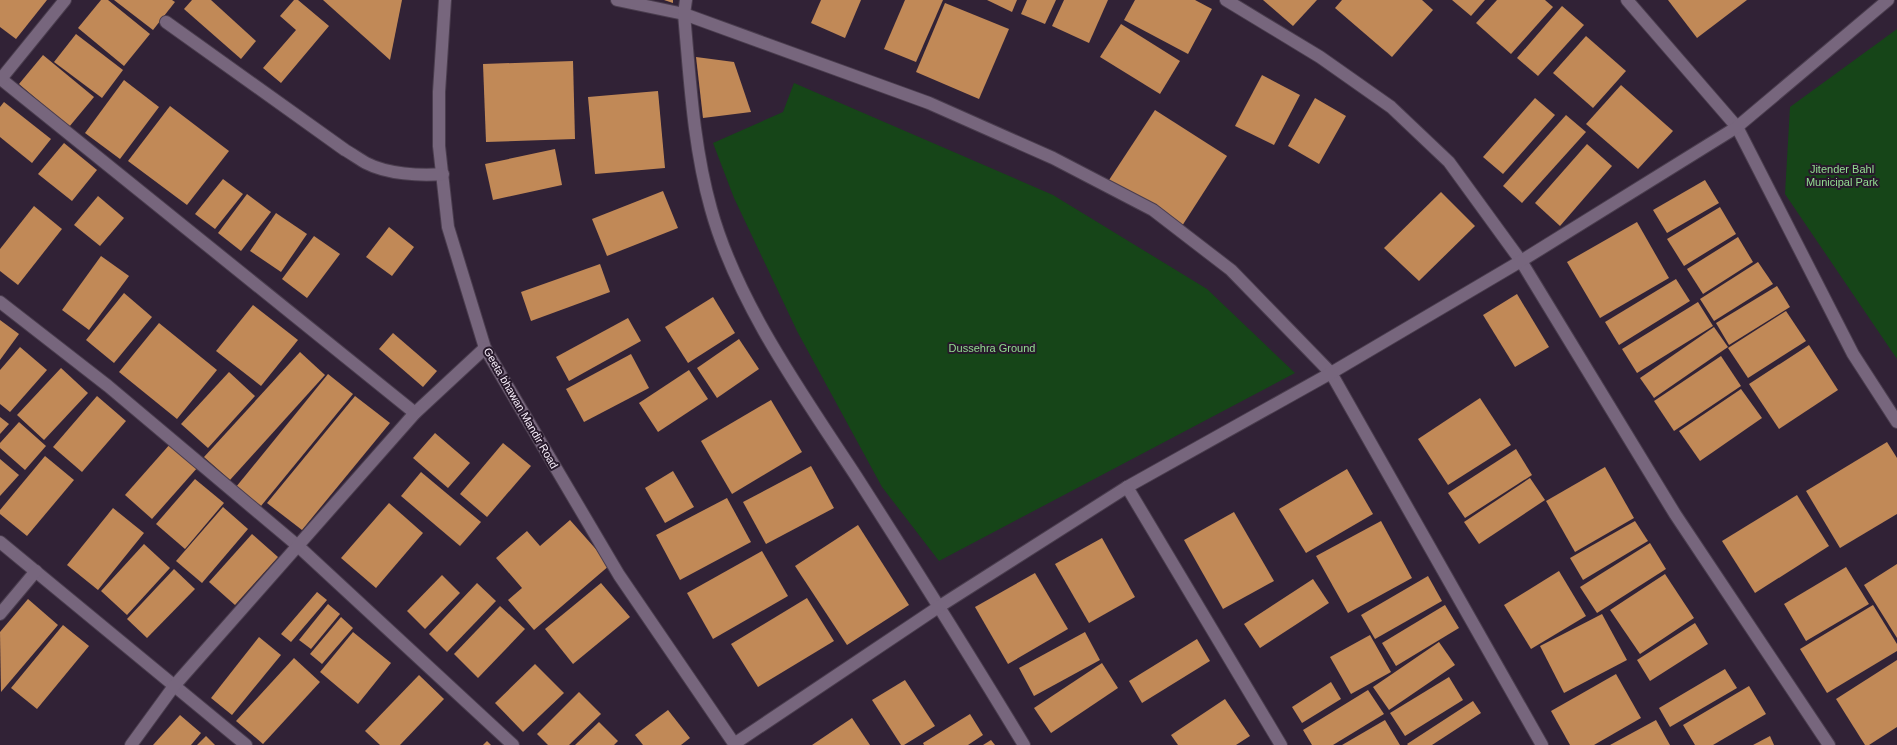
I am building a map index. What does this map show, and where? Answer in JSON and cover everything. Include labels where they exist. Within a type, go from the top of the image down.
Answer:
[{"type":"street","points":[[65,0],[0,80],[415,413]]},
{"type":"street","name":"Geeta bhawan Mandir Road","points":[[445,0],[439,92],[439,146],[448,228],[485,348],[619,576],[735,744]]},
{"type":"street","points":[[617,0],[684,14],[929,104],[1053,158],[1153,210],[1231,270],[1331,373],[1542,745]]},
{"type":"street","points":[[686,0],[684,14],[697,153],[711,211],[734,273],[777,356],[940,606],[1024,745]]},
{"type":"street","points":[[1226,0],[1320,57],[1391,107],[1449,162],[1521,261],[1675,514],[1826,743]]},
{"type":"street","points":[[1627,0],[1737,127],[1853,354],[1897,422]]},
{"type":"street","points":[[735,744],[940,606],[1127,487],[1331,373],[1521,261],[1737,127],[1888,0]]},
{"type":"street","points":[[166,22],[345,150],[367,164],[393,171],[424,175],[443,174]]},
{"type":"street","points":[[0,302],[108,386],[298,546],[512,745]]},
{"type":"street","points":[[131,745],[174,686],[415,413],[485,348]]},
{"type":"street","points":[[1127,487],[1281,745]]},
{"type":"street","points":[[0,542],[246,745]]},
{"type":"street","points":[[0,614],[36,571]]},
{"type":"green space","name":"Jitender Bahl Municipal Park","points":[[1897,29],[1897,359],[1785,194],[1790,107]]},
{"type":"green space","name":"Dussehra Ground","points":[[794,83],[1053,195],[1207,289],[1295,373],[939,561],[882,487],[797,331],[734,198],[713,143],[783,112]]},
{"type":"building","points":[[0,0],[47,0],[16,39],[0,27]]},
{"type":"building","points":[[101,0],[108,0],[150,34],[124,66],[78,28]]},
{"type":"building","points":[[114,0],[172,0],[175,2],[153,30]]},
{"type":"building","points":[[192,0],[211,0],[256,41],[241,59],[184,9]]},
{"type":"building","points":[[294,0],[298,0],[329,26],[281,83],[263,68],[296,30],[280,16]]},
{"type":"building","points":[[323,0],[402,0],[390,60]]},
{"type":"building","points":[[664,0],[673,0],[673,3]]},
{"type":"building","points":[[821,0],[861,0],[845,38],[811,23]]},
{"type":"building","points":[[905,0],[943,0],[916,62],[884,49]]},
{"type":"building","points":[[987,0],[1017,0],[1012,12]]},
{"type":"building","points":[[1027,0],[1056,0],[1045,24],[1021,14]]},
{"type":"building","points":[[1064,0],[1108,0],[1089,43],[1052,26]]},
{"type":"building","points":[[1135,0],[1195,0],[1212,9],[1188,54],[1124,20]]},
{"type":"building","points":[[1263,0],[1317,0],[1293,26]]},
{"type":"building","points":[[1342,0],[1422,0],[1433,10],[1392,57],[1335,8]]},
{"type":"building","points":[[1452,0],[1485,0],[1471,16]]},
{"type":"building","points":[[1497,0],[1545,0],[1553,7],[1511,54],[1476,23]]},
{"type":"building","points":[[1668,0],[1747,0],[1697,38]]},
{"type":"building","points":[[945,3],[1009,29],[979,99],[916,72]]},
{"type":"building","points":[[1562,6],[1584,25],[1538,76],[1517,58]]},
{"type":"building","points":[[1121,24],[1180,61],[1160,94],[1100,57]]},
{"type":"building","points":[[76,34],[123,70],[102,98],[54,62]]},
{"type":"building","points":[[1586,36],[1626,71],[1593,108],[1553,73]]},
{"type":"building","points":[[43,55],[94,97],[69,127],[19,84]]},
{"type":"building","points":[[696,57],[734,62],[751,112],[703,118]]},
{"type":"building","points":[[573,61],[575,139],[486,142],[483,64]]},
{"type":"building","points":[[1262,75],[1300,95],[1274,145],[1235,126]]},
{"type":"building","points":[[124,80],[159,107],[120,159],[85,133]]},
{"type":"building","points":[[1621,85],[1673,131],[1638,169],[1586,124]]},
{"type":"building","points":[[658,91],[665,168],[595,174],[588,97]]},
{"type":"building","points":[[1315,98],[1346,116],[1319,164],[1288,146]]},
{"type":"building","points":[[1535,98],[1555,115],[1503,174],[1483,157]]},
{"type":"building","points":[[4,102],[51,139],[32,163],[0,137],[0,107]]},
{"type":"building","points":[[170,106],[229,151],[187,205],[128,161]]},
{"type":"building","points":[[1155,110],[1227,156],[1182,226],[1109,180]]},
{"type":"building","points":[[1566,115],[1586,132],[1522,203],[1503,186]]},
{"type":"building","points":[[64,143],[97,170],[72,201],[38,174]]},
{"type":"building","points":[[1587,144],[1612,166],[1560,226],[1535,203]]},
{"type":"building","points":[[555,149],[562,185],[493,200],[485,164]]},
{"type":"building","points":[[223,179],[243,194],[215,229],[195,214]]},
{"type":"building","points":[[1705,180],[1719,203],[1667,233],[1653,210]]},
{"type":"building","points":[[663,191],[678,228],[607,256],[592,219]]},
{"type":"building","points":[[1441,192],[1475,226],[1419,281],[1384,248]]},
{"type":"building","points":[[247,194],[271,212],[241,251],[218,233]]},
{"type":"building","points":[[98,196],[124,218],[100,246],[74,225]]},
{"type":"building","points":[[34,206],[62,229],[18,285],[0,271],[0,249]]},
{"type":"building","points":[[1720,207],[1736,234],[1684,266],[1667,239]]},
{"type":"building","points":[[276,213],[307,234],[281,272],[250,251]]},
{"type":"building","points":[[1637,222],[1669,278],[1600,318],[1567,262]]},
{"type":"building","points":[[389,227],[414,247],[392,276],[366,257]]},
{"type":"building","points":[[314,236],[340,254],[307,298],[282,279]]},
{"type":"building","points":[[1738,237],[1753,262],[1703,294],[1687,269]]},
{"type":"building","points":[[101,256],[129,276],[89,330],[62,310]]},
{"type":"building","points":[[1758,262],[1773,284],[1714,321],[1700,299]]},
{"type":"building","points":[[600,264],[610,292],[531,321],[521,292]]},
{"type":"building","points":[[1676,279],[1690,301],[1619,345],[1605,322]]},
{"type":"building","points":[[1777,286],[1790,307],[1729,345],[1716,323]]},
{"type":"building","points":[[124,293],[152,317],[114,363],[86,340]]},
{"type":"building","points":[[1517,294],[1549,347],[1515,367],[1483,315]]},
{"type":"building","points":[[713,297],[735,333],[688,363],[665,327]]},
{"type":"building","points":[[1698,302],[1713,326],[1637,373],[1622,349]]},
{"type":"building","points":[[253,305],[298,340],[261,386],[216,351]]},
{"type":"building","points":[[1786,311],[1806,341],[1748,378],[1728,348]]},
{"type":"building","points":[[628,318],[641,341],[569,381],[556,357]]},
{"type":"building","points":[[0,320],[19,334],[0,360]]},
{"type":"building","points":[[159,323],[217,370],[177,419],[119,372]]},
{"type":"building","points":[[1714,327],[1728,347],[1654,398],[1640,378]]},
{"type":"building","points":[[393,333],[437,371],[423,387],[379,349]]},
{"type":"building","points":[[739,339],[759,369],[717,398],[697,368]]},
{"type":"building","points":[[1809,345],[1838,390],[1779,429],[1749,384]]},
{"type":"building","points":[[20,347],[47,370],[10,412],[0,404],[0,370]]},
{"type":"building","points":[[300,352],[325,375],[230,480],[204,457]]},
{"type":"building","points":[[631,354],[649,388],[584,422],[566,389]]},
{"type":"building","points":[[1721,356],[1741,386],[1674,431],[1654,401]]},
{"type":"building","points":[[61,368],[88,393],[44,440],[17,415]]},
{"type":"building","points":[[689,370],[708,399],[658,432],[639,403]]},
{"type":"building","points":[[229,372],[255,396],[208,448],[181,424]]},
{"type":"building","points":[[328,374],[353,394],[261,506],[236,487]]},
{"type":"building","points":[[1741,389],[1762,418],[1700,461],[1679,431]]},
{"type":"building","points":[[97,396],[126,421],[82,472],[53,447]]},
{"type":"building","points":[[355,396],[390,423],[302,530],[267,503]]},
{"type":"building","points":[[1480,398],[1511,445],[1448,485],[1418,439]]},
{"type":"building","points":[[771,400],[802,452],[732,494],[701,441]]},
{"type":"building","points":[[0,417],[9,424],[0,434]]},
{"type":"building","points":[[19,422],[46,446],[25,470],[0,448],[0,443]]},
{"type":"building","points":[[435,433],[470,463],[448,488],[413,458]]},
{"type":"building","points":[[1887,442],[1897,458],[1897,514],[1840,548],[1806,491]]},
{"type":"building","points":[[171,443],[198,467],[152,519],[125,495]]},
{"type":"building","points":[[503,443],[531,466],[487,517],[460,494]]},
{"type":"building","points":[[1516,449],[1532,475],[1465,518],[1448,493]]},
{"type":"building","points":[[45,456],[74,480],[27,536],[0,514],[0,510]]},
{"type":"building","points":[[0,459],[19,475],[0,496]]},
{"type":"building","points":[[811,466],[834,508],[766,544],[743,502]]},
{"type":"building","points":[[1605,467],[1634,518],[1575,552],[1546,501]]},
{"type":"building","points":[[1347,469],[1373,514],[1306,553],[1279,509]]},
{"type":"building","points":[[673,471],[694,507],[665,523],[645,488]]},
{"type":"building","points":[[421,472],[481,522],[460,546],[401,496]]},
{"type":"building","points":[[1530,478],[1545,500],[1479,544],[1464,522]]},
{"type":"building","points":[[195,479],[224,503],[185,549],[156,524]]},
{"type":"building","points":[[1797,495],[1829,546],[1755,593],[1722,541]]},
{"type":"building","points":[[727,498],[751,542],[680,580],[656,535]]},
{"type":"building","points":[[389,503],[423,533],[376,588],[341,558]]},
{"type":"building","points":[[223,507],[248,529],[202,583],[176,561]]},
{"type":"building","points":[[113,508],[144,533],[98,590],[67,565]]},
{"type":"building","points":[[1234,512],[1274,581],[1223,609],[1184,540]]},
{"type":"building","points":[[570,520],[610,565],[534,630],[508,600],[522,588],[496,558],[527,531],[540,546]]},
{"type":"building","points":[[1381,521],[1412,578],[1348,613],[1316,556]]},
{"type":"building","points":[[1635,521],[1648,541],[1583,580],[1570,558]]},
{"type":"building","points":[[858,525],[909,605],[847,645],[795,566]]},
{"type":"building","points":[[252,534],[278,557],[235,605],[209,582]]},
{"type":"building","points":[[1102,538],[1135,597],[1089,623],[1055,564]]},
{"type":"building","points":[[1650,543],[1666,569],[1597,613],[1580,587]]},
{"type":"building","points":[[144,544],[170,568],[127,615],[101,591]]},
{"type":"building","points":[[762,551],[788,596],[713,639],[687,593]]},
{"type":"building","points":[[1897,564],[1897,638],[1864,585]]},
{"type":"building","points":[[1846,567],[1869,604],[1806,641],[1784,604]]},
{"type":"building","points":[[174,569],[195,589],[147,638],[127,619]]},
{"type":"building","points":[[1559,571],[1586,616],[1531,649],[1504,605]]},
{"type":"building","points":[[1035,573],[1068,629],[1008,664],[975,607]]},
{"type":"building","points":[[1665,574],[1694,618],[1640,654],[1610,610]]},
{"type":"building","points":[[442,575],[460,593],[425,629],[407,611]]},
{"type":"building","points":[[1428,576],[1442,601],[1375,639],[1361,615]]},
{"type":"building","points":[[1313,579],[1329,603],[1260,648],[1244,624]]},
{"type":"building","points":[[477,583],[496,601],[447,652],[429,634]]},
{"type":"building","points":[[601,583],[630,617],[573,664],[545,629]]},
{"type":"building","points":[[317,592],[327,600],[291,642],[281,634]]},
{"type":"building","points":[[807,598],[834,641],[758,687],[731,644]]},
{"type":"building","points":[[28,599],[58,625],[1,692],[0,632]]},
{"type":"building","points":[[328,604],[340,614],[311,649],[299,640]]},
{"type":"building","points":[[1445,605],[1459,628],[1396,666],[1382,643]]},
{"type":"building","points":[[1873,605],[1897,644],[1897,651],[1827,693],[1800,649]]},
{"type":"building","points":[[500,606],[525,629],[478,678],[454,654]]},
{"type":"building","points":[[1602,614],[1627,660],[1564,693],[1540,646]]},
{"type":"building","points":[[341,617],[353,628],[322,664],[310,654]]},
{"type":"building","points":[[1695,623],[1708,644],[1650,681],[1637,660]]},
{"type":"building","points":[[63,625],[89,646],[37,709],[11,688]]},
{"type":"building","points":[[353,632],[391,663],[358,704],[320,672]]},
{"type":"building","points":[[1085,632],[1100,660],[1034,696],[1019,668]]},
{"type":"building","points":[[1370,635],[1391,672],[1351,694],[1330,657]]},
{"type":"building","points":[[259,637],[281,655],[232,715],[211,698]]},
{"type":"building","points":[[1197,639],[1210,661],[1142,703],[1129,681]]},
{"type":"building","points":[[1439,642],[1455,665],[1389,710],[1373,687]]},
{"type":"building","points":[[294,658],[320,682],[263,744],[236,721]]},
{"type":"building","points":[[1897,660],[1897,727],[1869,745],[1865,745],[1836,699]]},
{"type":"building","points":[[1102,663],[1118,688],[1051,733],[1034,708]]},
{"type":"building","points":[[535,664],[564,693],[523,732],[495,703]]},
{"type":"building","points":[[1725,669],[1737,688],[1670,727],[1659,708]]},
{"type":"building","points":[[1616,674],[1641,718],[1594,745],[1570,745],[1551,711]]},
{"type":"building","points":[[419,675],[444,699],[400,745],[380,745],[365,731]]},
{"type":"building","points":[[1449,677],[1463,700],[1405,736],[1390,713]]},
{"type":"building","points":[[905,680],[935,726],[904,745],[901,745],[872,700]]},
{"type":"building","points":[[1331,682],[1341,699],[1302,723],[1292,707]]},
{"type":"building","points":[[1749,686],[1766,714],[1713,745],[1695,745],[1683,725]]},
{"type":"building","points":[[1368,690],[1384,714],[1333,745],[1312,745],[1303,730]]},
{"type":"building","points":[[579,692],[601,714],[569,745],[548,745],[537,734]]},
{"type":"building","points":[[1225,699],[1250,736],[1236,745],[1178,745],[1171,735]]},
{"type":"building","points":[[1473,701],[1481,713],[1432,745],[1407,744]]},
{"type":"building","points":[[668,710],[690,738],[681,745],[643,745],[635,735]]},
{"type":"building","points":[[970,714],[983,735],[968,745],[924,745],[923,743]]},
{"type":"building","points":[[180,715],[201,733],[191,745],[153,745]]},
{"type":"building","points":[[852,718],[870,745],[812,745]]},
{"type":"building","points":[[1385,720],[1400,745],[1342,745]]},
{"type":"building","points":[[1656,720],[1670,745],[1610,745]]},
{"type":"building","points":[[599,722],[618,741],[614,745],[575,745]]},
{"type":"building","points":[[206,736],[215,745],[197,745]]},
{"type":"building","points":[[1770,736],[1774,745],[1753,745]]},
{"type":"building","points":[[991,740],[995,745],[983,745]]},
{"type":"building","points":[[487,741],[491,745],[483,745]]}]
